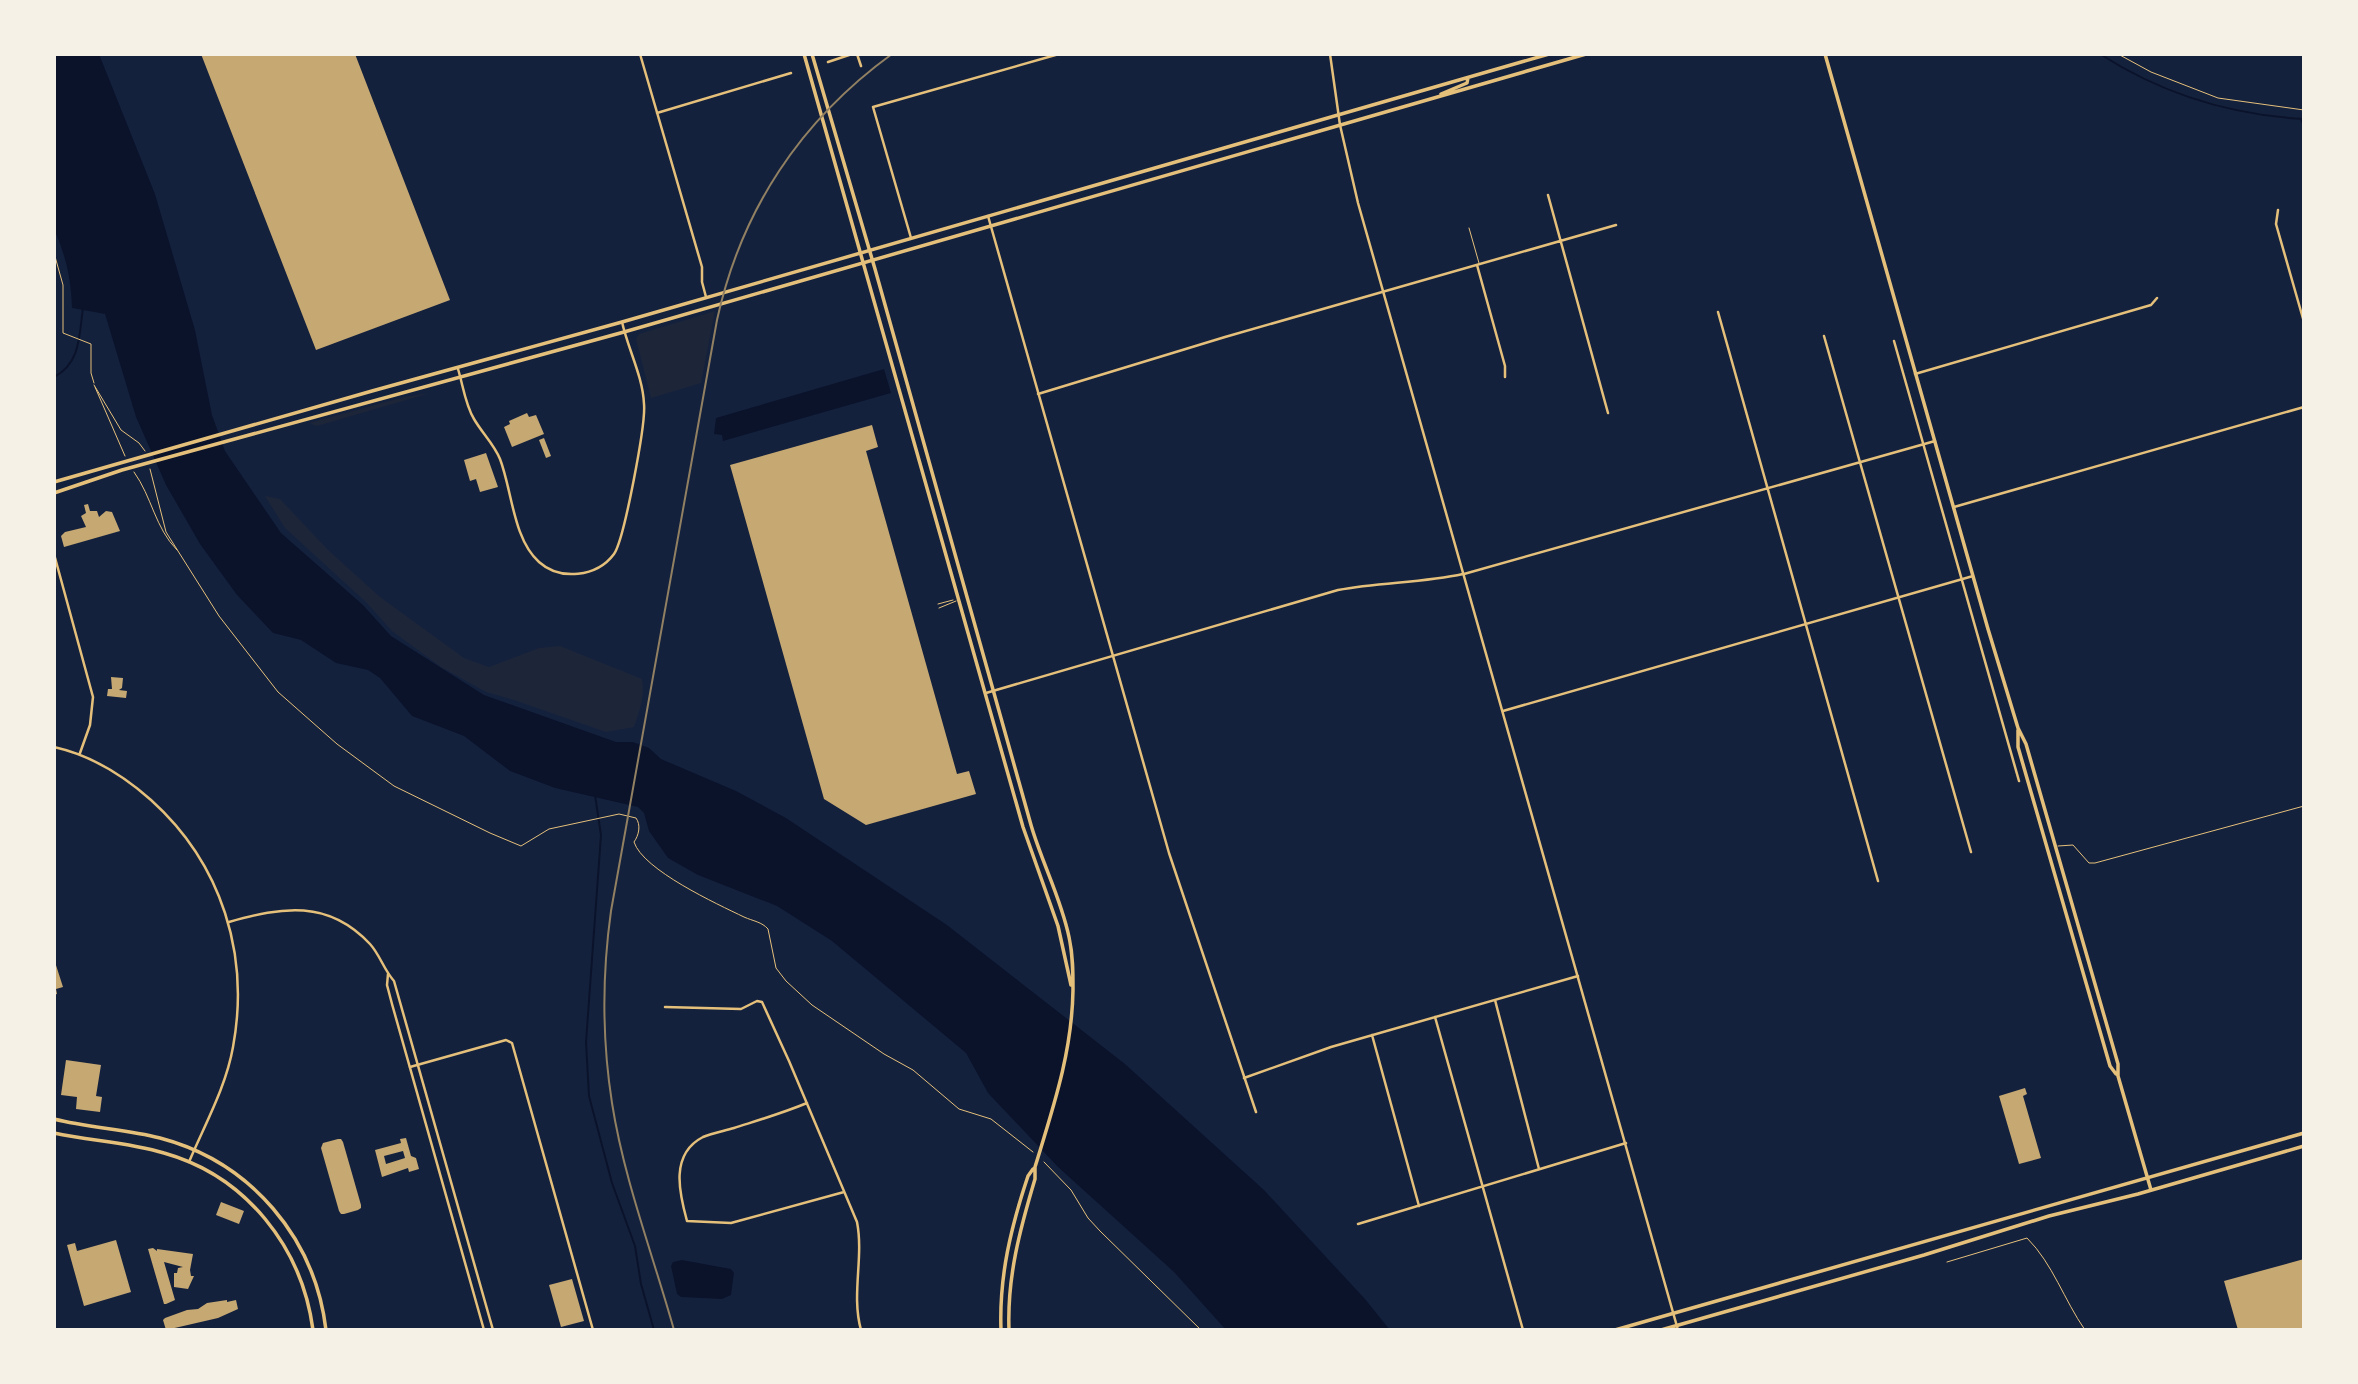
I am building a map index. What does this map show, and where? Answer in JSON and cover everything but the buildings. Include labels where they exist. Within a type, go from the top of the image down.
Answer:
[{"type":"main road","points":[[804,54],[862,252],[957,600],[1027,839],[1059,927],[1073,994]]},
{"type":"main road","points":[[812,54],[873,260],[993,691],[1073,957],[1071,1032],[1066,1062],[1035,1167],[1035,1179],[1017,1244],[1009,1294],[1009,1330]]},
{"type":"main road","points":[[54,482],[622,322],[1549,54]]},
{"type":"main road","points":[[54,493],[147,463],[624,332],[1586,54]]},
{"type":"main road","points":[[1825,54],[1973,576],[2018,727],[2026,744],[2118,1064],[2118,1076],[2151,1190]]},
{"type":"main road","points":[[1433,99],[1452,87],[1468,83],[1468,78]]},
{"type":"main road","points":[[907,413],[915,411]]},
{"type":"main road","points":[[2018,727],[2018,747],[2081,967],[2110,1066],[2118,1076]]},
{"type":"main road","points":[[1004,758],[1012,756]]},
{"type":"main road","points":[[1042,882],[1050,878]]},
{"type":"main road","points":[[54,1119],[159,1138],[194,1150],[248,1183],[287,1225],[312,1270],[322,1302],[326,1330]]},
{"type":"main road","points":[[54,1133],[144,1148],[189,1162],[239,1192],[278,1233],[299,1275],[309,1304],[313,1330]]},
{"type":"main road","points":[[1615,1330],[2304,1133]]},
{"type":"main road","points":[[1661,1330],[1678,1328],[2049,1216],[2304,1146]]},
{"type":"main road","points":[[1001,1330],[1001,1293],[1008,1242],[1028,1176],[1035,1167]]},
{"type":"main road","points":[[1008,1242],[1017,1244]]},
{"type":"main road","points":[[1921,1243],[1924,1255]]},
{"type":"street","points":[[640,54],[702,267],[706,297]]},
{"type":"street","points":[[828,62],[852,54]]},
{"type":"street","points":[[857,54],[861,66]]},
{"type":"street","points":[[911,238],[873,107],[1059,54]]},
{"type":"street","points":[[1330,54],[1340,125],[1353,182],[1678,1328]]},
{"type":"street","points":[[657,113],[791,73]]},
{"type":"street","points":[[1548,195],[1608,413]]},
{"type":"street","points":[[2278,210],[2276,224],[2304,322]]},
{"type":"street","points":[[988,216],[1168,853],[1256,1112]]},
{"type":"street","points":[[1038,394],[1225,337],[1616,225]]},
{"type":"street","points":[[1478,265],[1505,366],[1505,377]]},
{"type":"street","points":[[1915,374],[2151,305],[2157,298]]},
{"type":"street","points":[[1718,312],[1878,881]]},
{"type":"street","points":[[458,368],[470,410],[500,460],[522,537],[531,555],[547,569],[570,575],[591,571],[603,565],[614,554],[622,534],[644,415],[643,395],[622,322]]},
{"type":"street","points":[[1824,336],[1971,852]]},
{"type":"street","points":[[1894,341],[2019,780]]},
{"type":"street","points":[[1954,507],[2304,407]]},
{"type":"street","points":[[986,693],[1338,590],[1433,581],[1464,574],[1935,441]]},
{"type":"street","points":[[54,554],[93,697],[90,725],[79,754]]},
{"type":"street","points":[[1503,711],[1973,576]]},
{"type":"street","points":[[54,747],[79,754],[126,780],[170,819],[200,857],[220,896],[229,922],[238,966],[238,1013],[234,1040],[218,1098],[189,1162]]},
{"type":"street","points":[[229,922],[280,909],[316,912],[341,922],[359,934],[379,955],[394,981],[493,1330]]},
{"type":"street","points":[[388,974],[387,985],[485,1330]]},
{"type":"street","points":[[1244,1078],[1319,1051],[1578,976]]},
{"type":"street","points":[[665,1007],[741,1009],[757,1000],[762,1002],[857,1222],[860,1236],[856,1306],[861,1330]]},
{"type":"street","points":[[1495,1000],[1539,1169]]},
{"type":"street","points":[[1434,1017],[1522,1330]]},
{"type":"street","points":[[1372,1035],[1419,1206]]},
{"type":"street","points":[[410,1067],[510,1040],[593,1330]]},
{"type":"street","points":[[807,1103],[696,1141],[685,1154],[679,1172],[679,1187],[687,1220],[726,1224],[845,1192]]},
{"type":"street","points":[[1358,1224],[1626,1143]]},
{"type":"lane","points":[[1468,228],[1478,265]]},
{"type":"lane","points":[[938,604],[967,597]]},
{"type":"lane","points":[[939,608],[957,600]]},
{"type":"lane","points":[[2055,846],[2073,845],[2086,860],[2095,863],[2304,806]]},
{"type":"lane","points":[[1947,1262],[2027,1238],[2041,1252],[2069,1306],[2085,1330]]},
{"type":"path","points":[[2118,54],[2151,72],[2218,98],[2304,110]]},
{"type":"path","points":[[54,253],[63,285],[61,328],[69,335],[88,341],[93,347],[93,380],[125,456]]},
{"type":"path","points":[[133,472],[145,488],[160,528],[235,637],[278,692],[337,744],[394,786],[521,846],[549,829],[620,814],[636,818],[639,824],[634,842],[637,851],[656,870],[764,925],[768,929],[776,968],[812,1005],[884,1054],[913,1070],[959,1109],[991,1119],[1030,1149],[1065,1183],[1100,1231],[1201,1330]]},
{"type":"shaded area","points":[[54,54],[99,54],[155,194],[195,330],[212,415],[225,451],[281,533],[363,605],[391,636],[484,695],[616,742],[633,742],[649,748],[661,759],[736,791],[786,818],[947,925],[1125,1064],[1264,1190],[1365,1299],[1390,1330],[1226,1330],[1174,1272],[1058,1167],[988,1093],[966,1053],[832,941],[777,906],[698,875],[668,858],[649,831],[644,813],[638,807],[555,788],[510,771],[464,736],[412,716],[380,678],[368,670],[336,663],[301,640],[273,633],[237,595],[200,544],[166,485],[136,417],[105,314],[72,308],[67,268],[54,229]]},
{"type":"shaded area","points":[[715,311],[701,383],[651,398],[636,339],[639,334]]},
{"type":"shaded area","points":[[884,369],[891,393],[723,441],[722,435],[714,434],[716,418]]},
{"type":"shaded area","points":[[430,393],[317,426],[309,423],[404,397]]},
{"type":"shaded area","points":[[265,496],[280,499],[328,550],[380,597],[464,658],[489,667],[539,648],[560,646],[642,679],[640,709],[634,727],[606,732],[486,692],[441,667],[392,631],[366,602],[285,528]]},
{"type":"shaded area","points":[[682,1260],[731,1269],[734,1273],[731,1295],[722,1299],[681,1297],[677,1294],[671,1266],[673,1262]]},
{"type":"waterway","points":[[2100,54],[2148,80],[2198,100],[2250,113],[2304,119]]},
{"type":"waterway","points":[[2301,119],[2304,127]]},
{"type":"waterway","points":[[54,377],[63,371],[74,356],[83,308]]},
{"type":"waterway","points":[[595,795],[601,835],[586,1042],[589,1096],[612,1183],[635,1246],[641,1284],[654,1330]]},
{"type":"railway","points":[[674,1330],[631,1189],[612,1103],[604,1007],[611,911],[717,320],[728,280],[742,241],[779,171],[803,138],[830,108],[892,54]]}]
